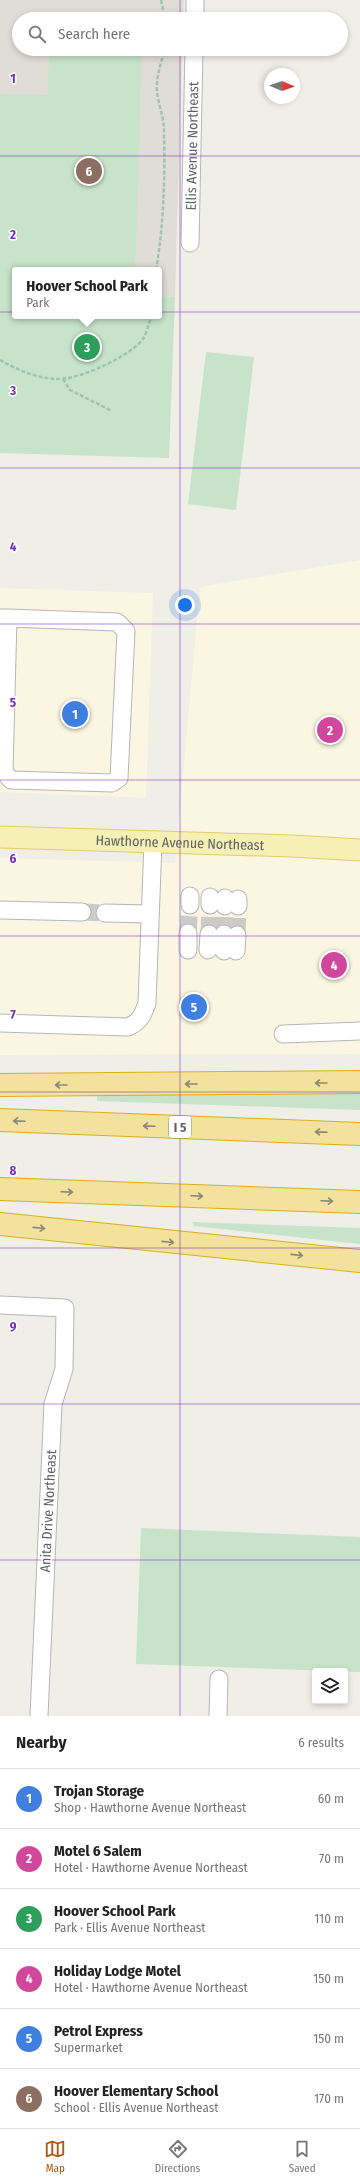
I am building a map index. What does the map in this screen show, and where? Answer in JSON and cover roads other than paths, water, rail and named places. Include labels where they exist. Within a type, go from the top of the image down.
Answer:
[{"type":"highway","points":[[0,1085],[360,1082]]},
{"type":"highway","name":"I 5","points":[[0,1120],[360,1134]]},
{"type":"highway","points":[[0,1189],[360,1202]]},
{"type":"highway","points":[[0,1224],[360,1261]]},
{"type":"main road","name":"Hawthorne Avenue Northeast","points":[[0,837],[360,850]]},
{"type":"street","points":[[195,0],[195,12]]},
{"type":"street","name":"Ellis Avenue Northeast","points":[[190,243],[194,56]]},
{"type":"street","points":[[4,618],[117,622],[126,631],[119,778],[112,783],[11,780],[4,772],[4,618]]},
{"type":"street","points":[[0,1023],[128,1027],[136,1024],[142,1016],[148,1003],[153,842]]},
{"type":"street","points":[[0,910],[82,912]]},
{"type":"street","points":[[105,913],[150,914]]},
{"type":"street","points":[[283,1034],[360,1031]]},
{"type":"street","name":"Anita Drive Northeast","points":[[0,1305],[65,1308],[64,1369],[53,1404],[39,1716]]},
{"type":"street","points":[[218,1716],[219,1679]]},
{"type":"tunnel","points":[[188,933],[190,905]]},
{"type":"tunnel","points":[[209,934],[210,905]]},
{"type":"tunnel","points":[[224,934],[225,906]]},
{"type":"tunnel","points":[[237,935],[238,906]]},
{"type":"tunnel","points":[[82,912],[105,913]]},
{"type":"place","name":"Hoover Elementary School","points":[[89,171]]},
{"type":"place","name":"Hoover School Park","points":[[87,347]]},
{"type":"place","name":"Trojan Storage","points":[[75,714]]},
{"type":"place","name":"Motel 6 Salem","points":[[330,730]]},
{"type":"place","name":"Holiday Lodge Motel","points":[[334,965]]},
{"type":"place","name":"Petrol Express","points":[[194,1007]]}]
